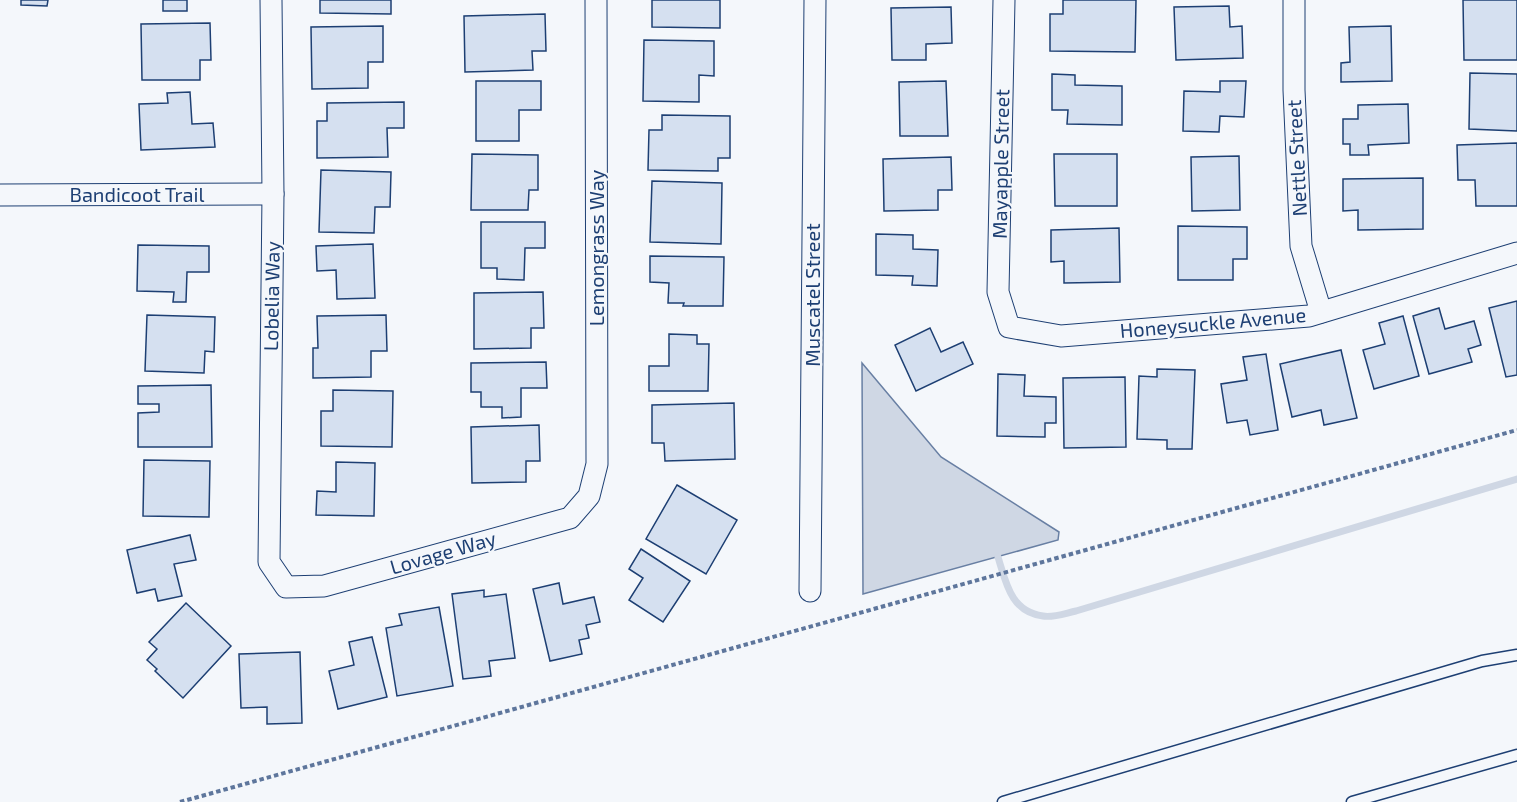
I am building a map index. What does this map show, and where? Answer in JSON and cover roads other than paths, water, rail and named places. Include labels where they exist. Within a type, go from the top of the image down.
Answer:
[{"type":"street","name":"Lobelia Way","points":[[271,0],[273,194],[269,562],[286,587]]},
{"type":"street","name":"Lemongrass Way","points":[[589,496],[597,464],[596,0]]},
{"type":"street","name":"Muscatel Street","points":[[810,591],[815,0]]},
{"type":"street","name":"Mayapple Street","points":[[1004,0],[998,292],[1009,327]]},
{"type":"street","name":"Nettle Street","points":[[1294,0],[1294,90],[1301,246],[1321,312]]},
{"type":"street","name":"Bandicoot Trail","points":[[0,195],[273,194]]},
{"type":"street","name":"Honeysuckle Avenue","points":[[1009,327],[1061,336],[1287,318],[1321,312],[1517,253]]},
{"type":"street","name":"Lovage Way","points":[[286,587],[324,586],[570,518],[589,496]]},
{"type":"lane","points":[[1003,802],[1482,661],[1517,655]]},
{"type":"lane","points":[[1352,802],[1517,754]]},
{"type":"waterway","points":[[998,557],[1007,586],[1017,602],[1032,613],[1055,616],[1517,479]]}]
